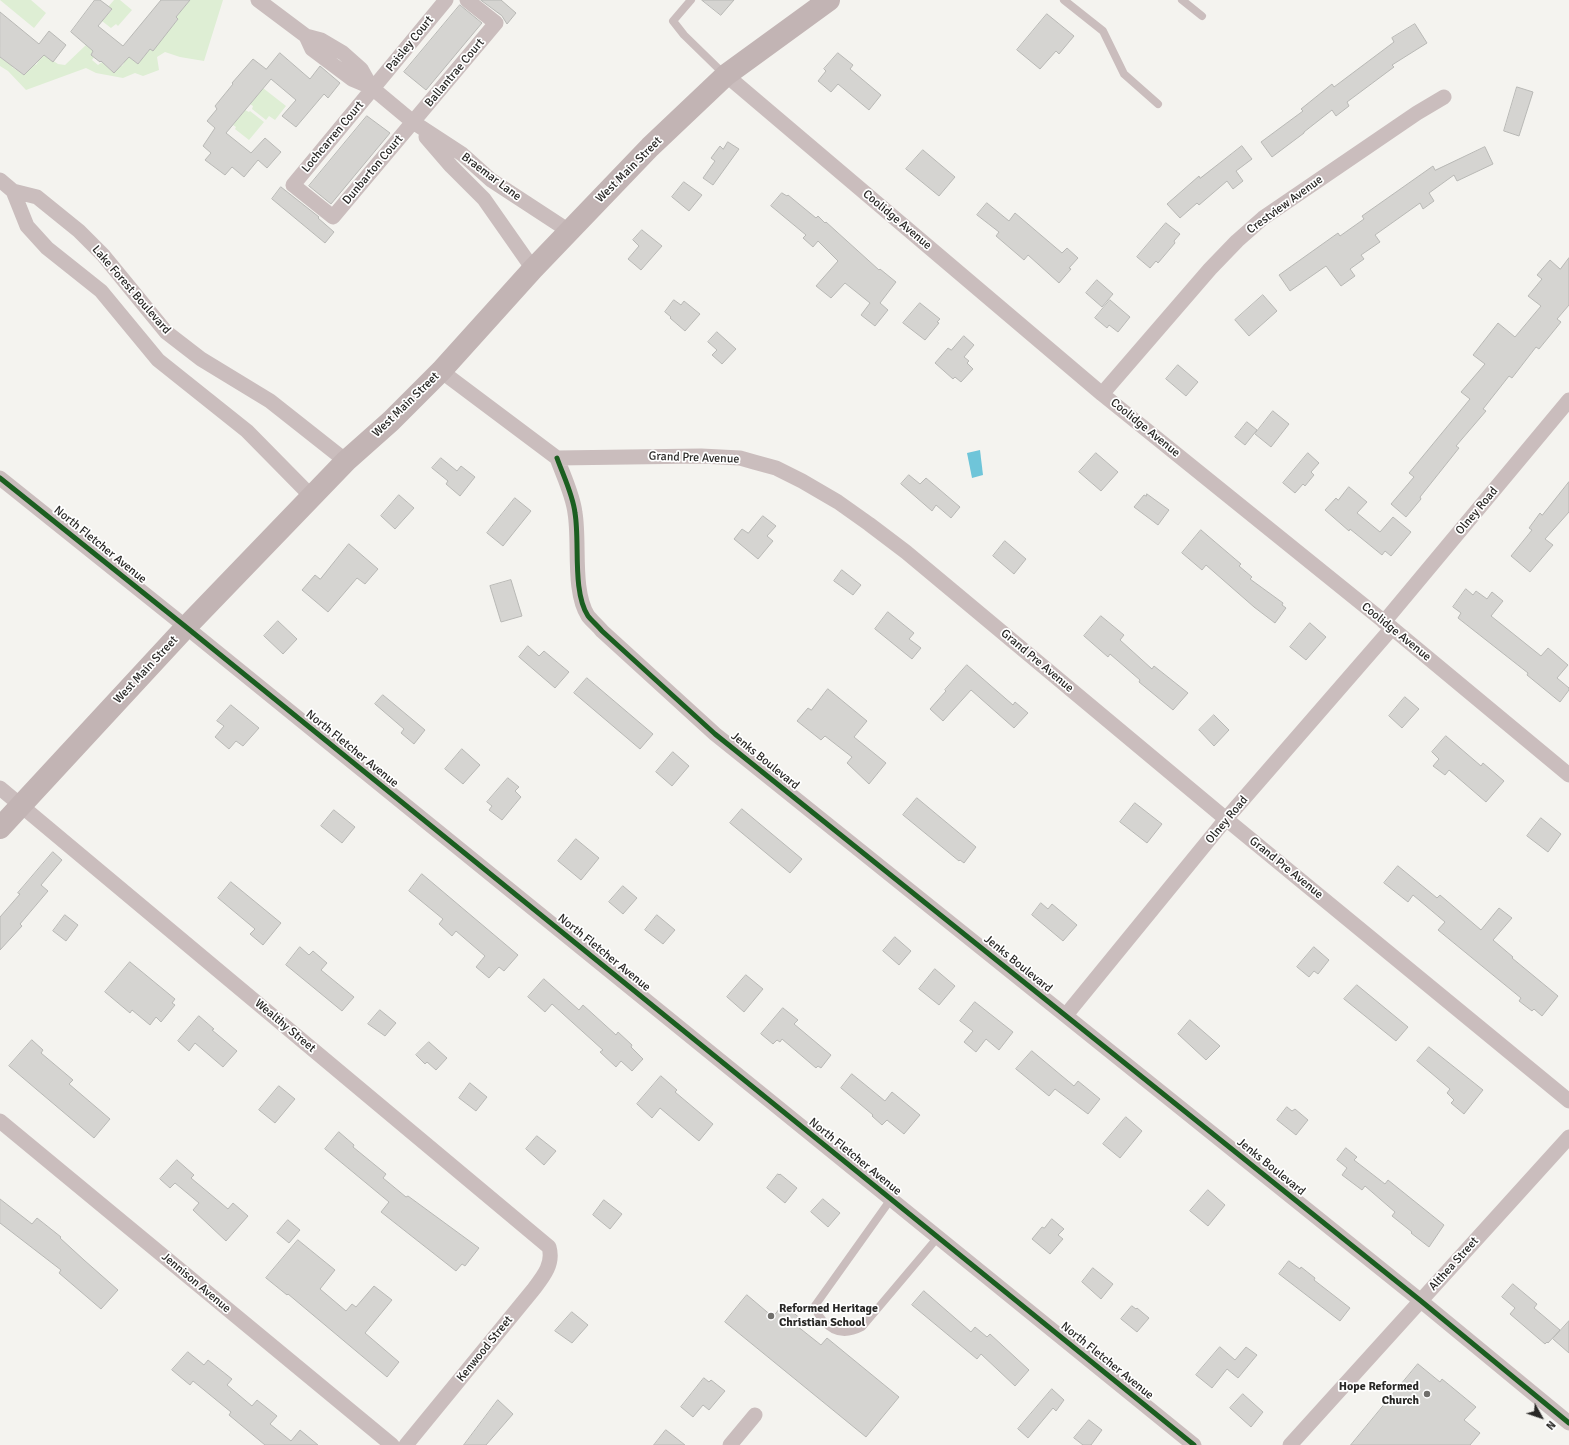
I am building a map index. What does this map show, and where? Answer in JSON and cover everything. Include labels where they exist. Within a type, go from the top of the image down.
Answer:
[{"type":"main road","name":"West Main Street","points":[[0,828],[186,627],[346,461],[391,421],[441,371],[533,269],[650,147],[726,75],[829,0]]},
{"type":"street","name":"Braemar Lane","points":[[258,0],[306,36],[321,40],[343,54],[361,69],[372,88],[413,122],[462,154],[492,180],[569,231]]},
{"type":"street","name":"Paisley Court","points":[[372,88],[446,0]]},
{"type":"street","name":"Ballantrae Court","points":[[413,122],[496,23],[467,0]]},
{"type":"street","name":"Coolidge Avenue","points":[[726,75],[1102,394],[1388,625],[1569,775]]},
{"type":"street","name":"Lochcarren Court","points":[[333,217],[293,185],[372,88]]},
{"type":"street","name":"Crestview Avenue","points":[[1102,394],[1210,269],[1237,241],[1263,218],[1417,112],[1444,97]]},
{"type":"street","name":"Braemar Lane","points":[[413,122],[451,166],[484,199],[533,269]]},
{"type":"street","name":"Dunbarton Court","points":[[333,217],[413,122]]},
{"type":"street","name":"Lake Forest Boulevard","points":[[0,180],[13,191],[36,197],[80,231],[103,255],[166,332],[201,359],[270,401],[346,461]]},
{"type":"street","name":"Lake Forest Boulevard","points":[[13,191],[27,226],[47,248],[101,291],[158,360],[247,431],[312,497]]},
{"type":"street","points":[[441,371],[557,458]]},
{"type":"street","name":"Olney Road","points":[[1066,1015],[1226,819],[1388,625],[1569,400]]},
{"type":"street","name":"Grand Pre Avenue","points":[[557,458],[701,456],[740,458],[776,468],[838,502],[906,552],[1226,819],[1569,1100]]},
{"type":"street","name":"Jenks Boulevard","points":[[557,458],[575,511],[578,536],[578,583],[584,606],[588,616],[608,637],[715,734],[1066,1015],[1569,1423]]},
{"type":"street","name":"North Fletcher Avenue","points":[[0,478],[186,627],[1194,1445]]},
{"type":"street","name":"Wealthy Street","points":[[0,788],[549,1247]]},
{"type":"street","name":"Jennison Avenue","points":[[0,1121],[392,1445]]},
{"type":"street","name":"Althea Street","points":[[1290,1445],[1569,1137]]},
{"type":"street","name":"Kenwood Street","points":[[406,1445],[533,1290],[549,1264],[552,1255],[549,1247]]},
{"type":"street","points":[[730,1445],[755,1415]]},
{"type":"lane","points":[[691,0],[673,21],[684,34],[726,75]]},
{"type":"lane","points":[[1064,0],[1103,31],[1124,74],[1158,104]]},
{"type":"lane","points":[[1182,0],[1202,16]]},
{"type":"lane","points":[[891,1199],[814,1307],[821,1320],[835,1330],[843,1333],[853,1332],[862,1327],[938,1237]]},
{"type":"green space","points":[[0,0],[31,0],[46,13],[34,28]]},
{"type":"green space","points":[[114,0],[120,0],[132,10],[118,26],[116,24],[111,28],[102,21],[112,10],[108,7]]},
{"type":"green space","points":[[188,0],[223,0],[204,61],[180,57],[165,52],[157,57],[159,70],[143,76],[135,73],[123,78],[96,73],[86,68],[26,90],[8,71],[0,66],[0,57],[5,61],[10,55],[16,61],[12,67],[24,75],[35,64],[36,65],[43,54],[58,64],[65,65],[86,45],[93,51],[94,57],[92,60],[98,65],[102,62],[114,73],[120,65],[122,66],[124,63],[123,61],[128,56],[138,64],[150,49],[153,50],[178,19],[176,17]]},
{"type":"green space","points":[[263,88],[286,106],[275,120],[269,116],[266,120],[252,109],[253,106],[250,104]]},
{"type":"green space","points":[[245,110],[250,111],[264,122],[249,140],[235,129],[236,127],[233,125]]},
{"type":"water","points":[[980,450],[983,475],[972,478],[967,453]]},
{"type":"building","points":[[95,0],[100,0],[112,9],[98,26],[123,46],[161,0],[190,0],[176,17],[178,19],[153,51],[150,49],[138,64],[129,57],[114,73],[101,61],[100,62],[91,55],[93,51],[71,32]]},
{"type":"building","points":[[481,0],[501,0],[516,13],[507,24],[502,16]]},
{"type":"building","points":[[702,0],[734,0],[721,15]]},
{"type":"building","points":[[460,5],[482,23],[426,90],[404,72]]},
{"type":"building","points":[[0,12],[39,44],[49,31],[66,45],[53,62],[44,55],[24,75],[0,57]]},
{"type":"building","points":[[1047,14],[1074,36],[1059,54],[1056,51],[1040,69],[1017,50]]},
{"type":"building","points":[[1415,24],[1427,43],[1392,65],[1394,67],[1347,102],[1349,106],[1336,116],[1332,110],[1272,157],[1261,142],[1303,111],[1301,109],[1332,84],[1334,87],[1394,42],[1392,38]]},
{"type":"building","points":[[280,53],[310,79],[320,66],[340,83],[328,98],[324,94],[296,127],[282,116],[296,100],[271,79],[226,133],[251,153],[265,138],[281,152],[267,168],[258,160],[244,177],[232,167],[225,175],[205,160],[211,153],[203,146],[215,128],[207,121],[217,109],[215,106],[233,84],[232,83],[253,59],[266,69]]},
{"type":"building","points":[[838,53],[853,65],[850,69],[881,95],[869,110],[838,84],[831,92],[818,81],[826,71],[824,69]]},
{"type":"building","points":[[1517,87],[1533,92],[1519,136],[1504,131]]},
{"type":"building","points":[[367,116],[390,133],[331,204],[309,186]]},
{"type":"building","points":[[728,142],[739,149],[713,185],[703,178],[715,161],[711,158],[720,146],[723,149]]},
{"type":"building","points":[[1242,146],[1252,159],[1236,171],[1243,181],[1233,189],[1227,181],[1199,205],[1197,203],[1180,218],[1167,204],[1199,176],[1200,178]]},
{"type":"building","points":[[1485,147],[1493,164],[1457,181],[1454,175],[1429,193],[1434,201],[1423,209],[1420,203],[1375,235],[1380,242],[1361,255],[1364,259],[1350,269],[1355,276],[1341,286],[1326,266],[1290,291],[1279,275],[1338,233],[1340,236],[1364,219],[1362,216],[1433,166],[1435,170]]},
{"type":"building","points":[[923,150],[955,177],[939,196],[906,169]]},
{"type":"building","points":[[684,182],[702,195],[689,211],[672,197]]},
{"type":"building","points":[[281,187],[319,217],[318,218],[334,232],[325,243],[272,199]]},
{"type":"building","points":[[782,193],[787,196],[788,195],[816,218],[818,216],[825,223],[826,222],[879,270],[880,269],[896,282],[880,303],[888,310],[875,326],[861,315],[870,303],[845,283],[831,298],[816,286],[838,261],[818,241],[813,247],[803,238],[806,235],[771,206]]},
{"type":"building","points":[[987,203],[1009,221],[1015,213],[1062,253],[1067,248],[1078,258],[1059,283],[1028,255],[1024,260],[996,236],[999,232],[977,215]]},
{"type":"building","points":[[1166,223],[1180,234],[1174,241],[1175,243],[1158,263],[1156,261],[1150,268],[1137,257]]},
{"type":"building","points":[[642,230],[662,246],[641,270],[628,259],[639,246],[633,240]]},
{"type":"building","points":[[1569,258],[1569,305],[1557,319],[1561,322],[1539,349],[1536,347],[1512,378],[1509,376],[1483,409],[1486,411],[1456,446],[1459,448],[1406,517],[1391,504],[1414,477],[1409,473],[1470,399],[1461,392],[1485,364],[1473,355],[1498,323],[1515,337],[1541,306],[1528,296],[1542,279],[1537,275],[1550,260],[1560,269]]},
{"type":"building","points":[[1097,280],[1113,294],[1102,307],[1086,293]]},
{"type":"building","points":[[1263,295],[1277,311],[1249,336],[1235,320]]},
{"type":"building","points":[[674,300],[681,305],[684,301],[700,314],[685,331],[665,312]]},
{"type":"building","points":[[1110,300],[1130,317],[1118,332],[1109,325],[1107,328],[1095,318]]},
{"type":"building","points":[[920,303],[940,319],[937,322],[939,323],[925,340],[903,323]]},
{"type":"building","points":[[717,332],[736,349],[722,364],[712,355],[717,350],[708,342]]},
{"type":"building","points":[[964,336],[974,345],[964,357],[969,361],[967,363],[973,369],[961,382],[955,377],[953,379],[935,363],[948,348],[951,350]]},
{"type":"building","points":[[1178,365],[1198,382],[1186,396],[1166,379]]},
{"type":"building","points":[[1273,411],[1289,424],[1271,447],[1255,434]]},
{"type":"building","points":[[1247,422],[1257,430],[1245,445],[1235,437]]},
{"type":"building","points":[[1096,453],[1118,472],[1101,491],[1079,472]]},
{"type":"building","points":[[1308,453],[1319,463],[1311,472],[1314,475],[1305,486],[1303,484],[1295,493],[1283,483]]},
{"type":"building","points":[[441,458],[457,471],[461,466],[475,477],[460,496],[446,484],[448,481],[432,468]]},
{"type":"building","points":[[909,475],[920,484],[926,478],[960,507],[951,518],[936,505],[932,511],[901,484]]},
{"type":"building","points":[[1569,482],[1569,512],[1545,539],[1553,545],[1530,572],[1511,556],[1532,530],[1529,528],[1540,513],[1542,515]]},
{"type":"building","points":[[1349,487],[1367,502],[1357,513],[1380,532],[1393,517],[1411,532],[1391,556],[1385,551],[1382,555],[1350,529],[1349,531],[1325,510],[1336,498],[1338,500]]},
{"type":"building","points":[[1147,494],[1169,510],[1158,525],[1134,507],[1144,495],[1146,496]]},
{"type":"building","points":[[399,495],[414,508],[395,529],[381,516]]},
{"type":"building","points":[[515,498],[531,511],[503,546],[487,533]]},
{"type":"building","points":[[763,516],[776,526],[767,536],[773,541],[758,559],[734,539],[742,529],[748,533]]},
{"type":"building","points":[[1201,530],[1241,564],[1239,566],[1252,577],[1250,579],[1283,603],[1282,605],[1286,608],[1275,623],[1254,607],[1206,565],[1202,570],[1182,553]]},
{"type":"building","points":[[1005,541],[1026,559],[1014,574],[993,556]]},
{"type":"building","points":[[349,544],[378,569],[365,584],[357,578],[328,612],[302,590],[315,575],[320,579]]},
{"type":"building","points":[[842,570],[861,585],[853,595],[834,581]]},
{"type":"building","points":[[511,580],[522,616],[501,622],[490,586]]},
{"type":"building","points":[[1466,589],[1473,595],[1476,591],[1487,599],[1492,592],[1503,601],[1491,616],[1541,656],[1548,648],[1568,665],[1557,678],[1569,688],[1560,702],[1527,675],[1528,673],[1458,618],[1461,613],[1453,607]]},
{"type":"building","points":[[888,612],[914,633],[909,639],[921,648],[912,659],[875,629]]},
{"type":"building","points":[[1101,616],[1124,635],[1120,640],[1152,669],[1154,666],[1188,693],[1173,710],[1139,682],[1140,680],[1110,654],[1108,657],[1084,636]]},
{"type":"building","points":[[278,621],[297,639],[283,654],[264,636]]},
{"type":"building","points":[[1310,623],[1326,637],[1306,660],[1290,647]]},
{"type":"building","points":[[528,646],[539,656],[544,651],[569,672],[555,688],[519,657]]},
{"type":"building","points":[[967,665],[1013,705],[1015,702],[1028,713],[1014,728],[971,690],[943,721],[930,709]]},
{"type":"building","points":[[587,678],[653,734],[640,749],[574,693]]},
{"type":"building","points":[[828,689],[867,721],[854,737],[886,763],[869,784],[847,763],[852,757],[825,736],[821,740],[797,721],[808,708],[811,710]]},
{"type":"building","points":[[383,695],[425,730],[414,744],[401,733],[404,729],[375,704]]},
{"type":"building","points":[[1405,697],[1419,709],[1402,728],[1389,716]]},
{"type":"building","points":[[231,705],[259,728],[243,746],[236,741],[229,749],[215,737],[224,726],[217,721]]},
{"type":"building","points":[[1214,715],[1229,730],[1214,746],[1199,730]]},
{"type":"building","points":[[1446,736],[1481,766],[1483,763],[1504,781],[1486,802],[1449,770],[1445,775],[1433,766],[1439,759],[1432,752]]},
{"type":"building","points":[[462,749],[480,765],[463,784],[445,769]]},
{"type":"building","points":[[673,752],[689,766],[672,786],[656,772]]},
{"type":"building","points":[[508,778],[519,787],[515,791],[521,797],[502,820],[489,810],[492,806],[487,802]]},
{"type":"building","points":[[917,798],[976,847],[964,863],[960,860],[959,861],[903,815]]},
{"type":"building","points":[[1135,803],[1162,824],[1147,843],[1120,822]]},
{"type":"building","points":[[742,809],[802,859],[790,873],[730,823]]},
{"type":"building","points":[[334,810],[355,827],[342,843],[321,826]]},
{"type":"building","points":[[1541,818],[1561,834],[1548,852],[1527,836]]},
{"type":"building","points":[[576,839],[599,858],[581,880],[558,861]]},
{"type":"building","points":[[53,852],[62,860],[41,885],[48,891],[20,924],[22,926],[0,950],[0,917],[20,894],[18,893]]},
{"type":"building","points":[[1398,866],[1437,898],[1440,895],[1481,930],[1499,908],[1512,918],[1493,940],[1513,957],[1512,958],[1558,996],[1542,1016],[1534,1009],[1532,1011],[1519,1001],[1521,998],[1438,930],[1445,922],[1413,895],[1408,902],[1384,883]]},
{"type":"building","points":[[422,874],[518,955],[504,971],[499,967],[489,978],[476,967],[485,956],[456,931],[452,936],[439,924],[443,919],[409,891]]},
{"type":"building","points":[[231,882],[281,923],[263,945],[250,934],[255,929],[218,898]]},
{"type":"building","points":[[623,886],[637,898],[623,914],[609,902]]},
{"type":"building","points":[[1041,903],[1048,909],[1052,904],[1077,925],[1063,941],[1032,915]]},
{"type":"building","points":[[65,915],[78,925],[66,941],[53,931]]},
{"type":"building","points":[[657,915],[675,930],[663,944],[645,930]]},
{"type":"building","points":[[895,937],[911,951],[899,965],[883,951]]},
{"type":"building","points":[[300,947],[309,955],[313,951],[327,963],[321,970],[354,997],[342,1011],[286,965]]},
{"type":"building","points":[[1314,947],[1329,960],[1318,974],[1314,971],[1309,977],[1297,967]]},
{"type":"building","points":[[130,962],[175,999],[172,1003],[175,1005],[161,1022],[156,1017],[150,1025],[132,1010],[130,1013],[105,992]]},
{"type":"building","points":[[935,969],[955,986],[939,1005],[919,989]]},
{"type":"building","points":[[746,975],[763,989],[744,1012],[727,997]]},
{"type":"building","points":[[544,979],[579,1010],[583,1005],[616,1035],[618,1032],[632,1045],[631,1047],[643,1059],[632,1071],[621,1061],[616,1067],[600,1052],[603,1050],[552,1004],[545,1012],[528,997]]},
{"type":"building","points":[[1357,985],[1408,1027],[1396,1041],[1344,999]]},
{"type":"building","points":[[975,1002],[1013,1032],[999,1050],[986,1039],[976,1052],[964,1042],[973,1031],[960,1021]]},
{"type":"building","points":[[783,1008],[798,1020],[794,1024],[831,1055],[821,1068],[818,1066],[816,1068],[782,1039],[780,1042],[777,1040],[773,1044],[761,1034]]},
{"type":"building","points":[[380,1010],[396,1023],[385,1036],[368,1024]]},
{"type":"building","points":[[199,1016],[214,1029],[212,1030],[237,1051],[223,1067],[195,1043],[189,1051],[178,1041]]},
{"type":"building","points":[[1190,1020],[1220,1046],[1206,1060],[1178,1034]]},
{"type":"building","points":[[32,1040],[43,1050],[41,1053],[73,1080],[69,1084],[110,1119],[94,1138],[9,1066]]},
{"type":"building","points":[[429,1042],[447,1058],[436,1070],[427,1062],[425,1064],[416,1055]]},
{"type":"building","points":[[1429,1047],[1483,1090],[1464,1114],[1451,1103],[1454,1100],[1447,1093],[1450,1089],[1417,1061]]},
{"type":"building","points":[[1032,1051],[1074,1086],[1078,1081],[1100,1099],[1088,1114],[1055,1089],[1049,1096],[1016,1069]]},
{"type":"building","points":[[852,1074],[885,1101],[892,1092],[920,1115],[904,1134],[887,1120],[882,1125],[872,1116],[873,1115],[841,1088]]},
{"type":"building","points":[[661,1076],[677,1090],[675,1092],[713,1124],[699,1141],[660,1108],[652,1118],[637,1104]]},
{"type":"building","points":[[470,1083],[487,1097],[476,1111],[459,1098]]},
{"type":"building","points":[[279,1086],[295,1099],[275,1123],[259,1110]]},
{"type":"building","points":[[1287,1107],[1292,1111],[1295,1109],[1308,1120],[1296,1135],[1277,1120]]},
{"type":"building","points":[[1126,1117],[1142,1131],[1120,1158],[1103,1144]]},
{"type":"building","points":[[339,1132],[354,1145],[353,1147],[386,1174],[383,1178],[406,1197],[408,1196],[479,1248],[465,1266],[462,1264],[456,1271],[381,1212],[389,1202],[325,1149]]},
{"type":"building","points":[[537,1136],[556,1151],[544,1165],[526,1149]]},
{"type":"building","points":[[1346,1148],[1357,1157],[1354,1160],[1385,1184],[1388,1180],[1444,1225],[1429,1247],[1392,1216],[1395,1212],[1365,1186],[1362,1190],[1342,1175],[1347,1168],[1337,1160]]},
{"type":"building","points":[[177,1160],[194,1175],[191,1178],[228,1209],[233,1203],[248,1216],[226,1241],[193,1210],[199,1203],[175,1183],[170,1188],[160,1179]]},
{"type":"building","points":[[778,1174],[797,1188],[785,1203],[767,1188]]},
{"type":"building","points":[[1208,1190],[1225,1205],[1208,1226],[1190,1211]]},
{"type":"building","points":[[0,1199],[32,1224],[37,1218],[61,1237],[60,1238],[118,1290],[101,1309],[59,1273],[61,1270],[0,1223]]},
{"type":"building","points":[[823,1199],[840,1213],[828,1227],[811,1212]]},
{"type":"building","points":[[604,1200],[622,1214],[610,1229],[593,1215]]},
{"type":"building","points":[[1052,1219],[1064,1229],[1058,1235],[1063,1239],[1050,1254],[1032,1239],[1042,1227],[1044,1228]]},
{"type":"building","points":[[288,1220],[300,1230],[289,1243],[277,1233]]},
{"type":"building","points":[[298,1240],[335,1270],[320,1289],[346,1311],[352,1304],[356,1307],[374,1286],[392,1300],[365,1333],[399,1362],[387,1377],[288,1294],[287,1295],[266,1278]]},
{"type":"building","points":[[1289,1261],[1300,1269],[1301,1267],[1315,1278],[1314,1280],[1350,1308],[1340,1321],[1279,1274]]},
{"type":"building","points":[[1093,1268],[1113,1284],[1101,1299],[1082,1282]]},
{"type":"building","points":[[1513,1284],[1537,1304],[1534,1308],[1560,1330],[1548,1343],[1547,1342],[1545,1344],[1510,1314],[1515,1308],[1502,1297]]},
{"type":"building","points":[[924,1291],[971,1332],[975,1327],[987,1337],[990,1334],[1029,1370],[1015,1386],[981,1354],[977,1359],[912,1305]]},
{"type":"building","points":[[747,1295],[773,1317],[783,1304],[802,1320],[797,1326],[821,1345],[827,1338],[899,1397],[866,1437],[725,1322]]},
{"type":"building","points":[[1132,1306],[1136,1309],[1137,1308],[1149,1318],[1137,1332],[1121,1319]]},
{"type":"building","points":[[572,1312],[588,1325],[572,1343],[555,1331]]},
{"type":"building","points":[[1569,1321],[1569,1353],[1553,1339]]},
{"type":"building","points":[[1220,1347],[1235,1360],[1246,1347],[1257,1355],[1238,1378],[1227,1369],[1212,1388],[1196,1375]]},
{"type":"building","points":[[188,1352],[204,1365],[208,1360],[232,1379],[227,1385],[252,1406],[257,1400],[277,1416],[270,1424],[291,1441],[300,1430],[318,1445],[265,1445],[229,1415],[231,1412],[193,1381],[190,1385],[172,1370]]},
{"type":"building","name":"Hope Reformed Church","points":[[1418,1364],[1440,1382],[1442,1379],[1476,1407],[1464,1420],[1480,1433],[1470,1445],[1351,1445]]},
{"type":"building","points":[[704,1378],[709,1382],[711,1380],[725,1391],[709,1410],[703,1405],[693,1417],[681,1407]]},
{"type":"building","points":[[1052,1389],[1064,1400],[1056,1411],[1053,1408],[1028,1438],[1018,1429]]},
{"type":"building","points":[[1243,1394],[1263,1412],[1251,1427],[1230,1408]]},
{"type":"building","points":[[498,1400],[513,1414],[486,1445],[464,1445]]},
{"type":"building","points":[[1089,1420],[1102,1430],[1091,1445],[1083,1445],[1074,1438]]},
{"type":"building","points":[[666,1430],[685,1445],[654,1445]]},
{"type":"cycle path","points":[[557,458],[574,506],[578,580],[583,606],[588,616],[602,631],[715,734],[1421,1301],[1569,1423]]},
{"type":"cycle path","points":[[0,478],[186,627],[1194,1445]]},
{"type":"place","name":"Reformed Heritage Christian School","points":[[771,1316]]},
{"type":"place","name":"Hope Reformed Church","points":[[1427,1394]]}]
